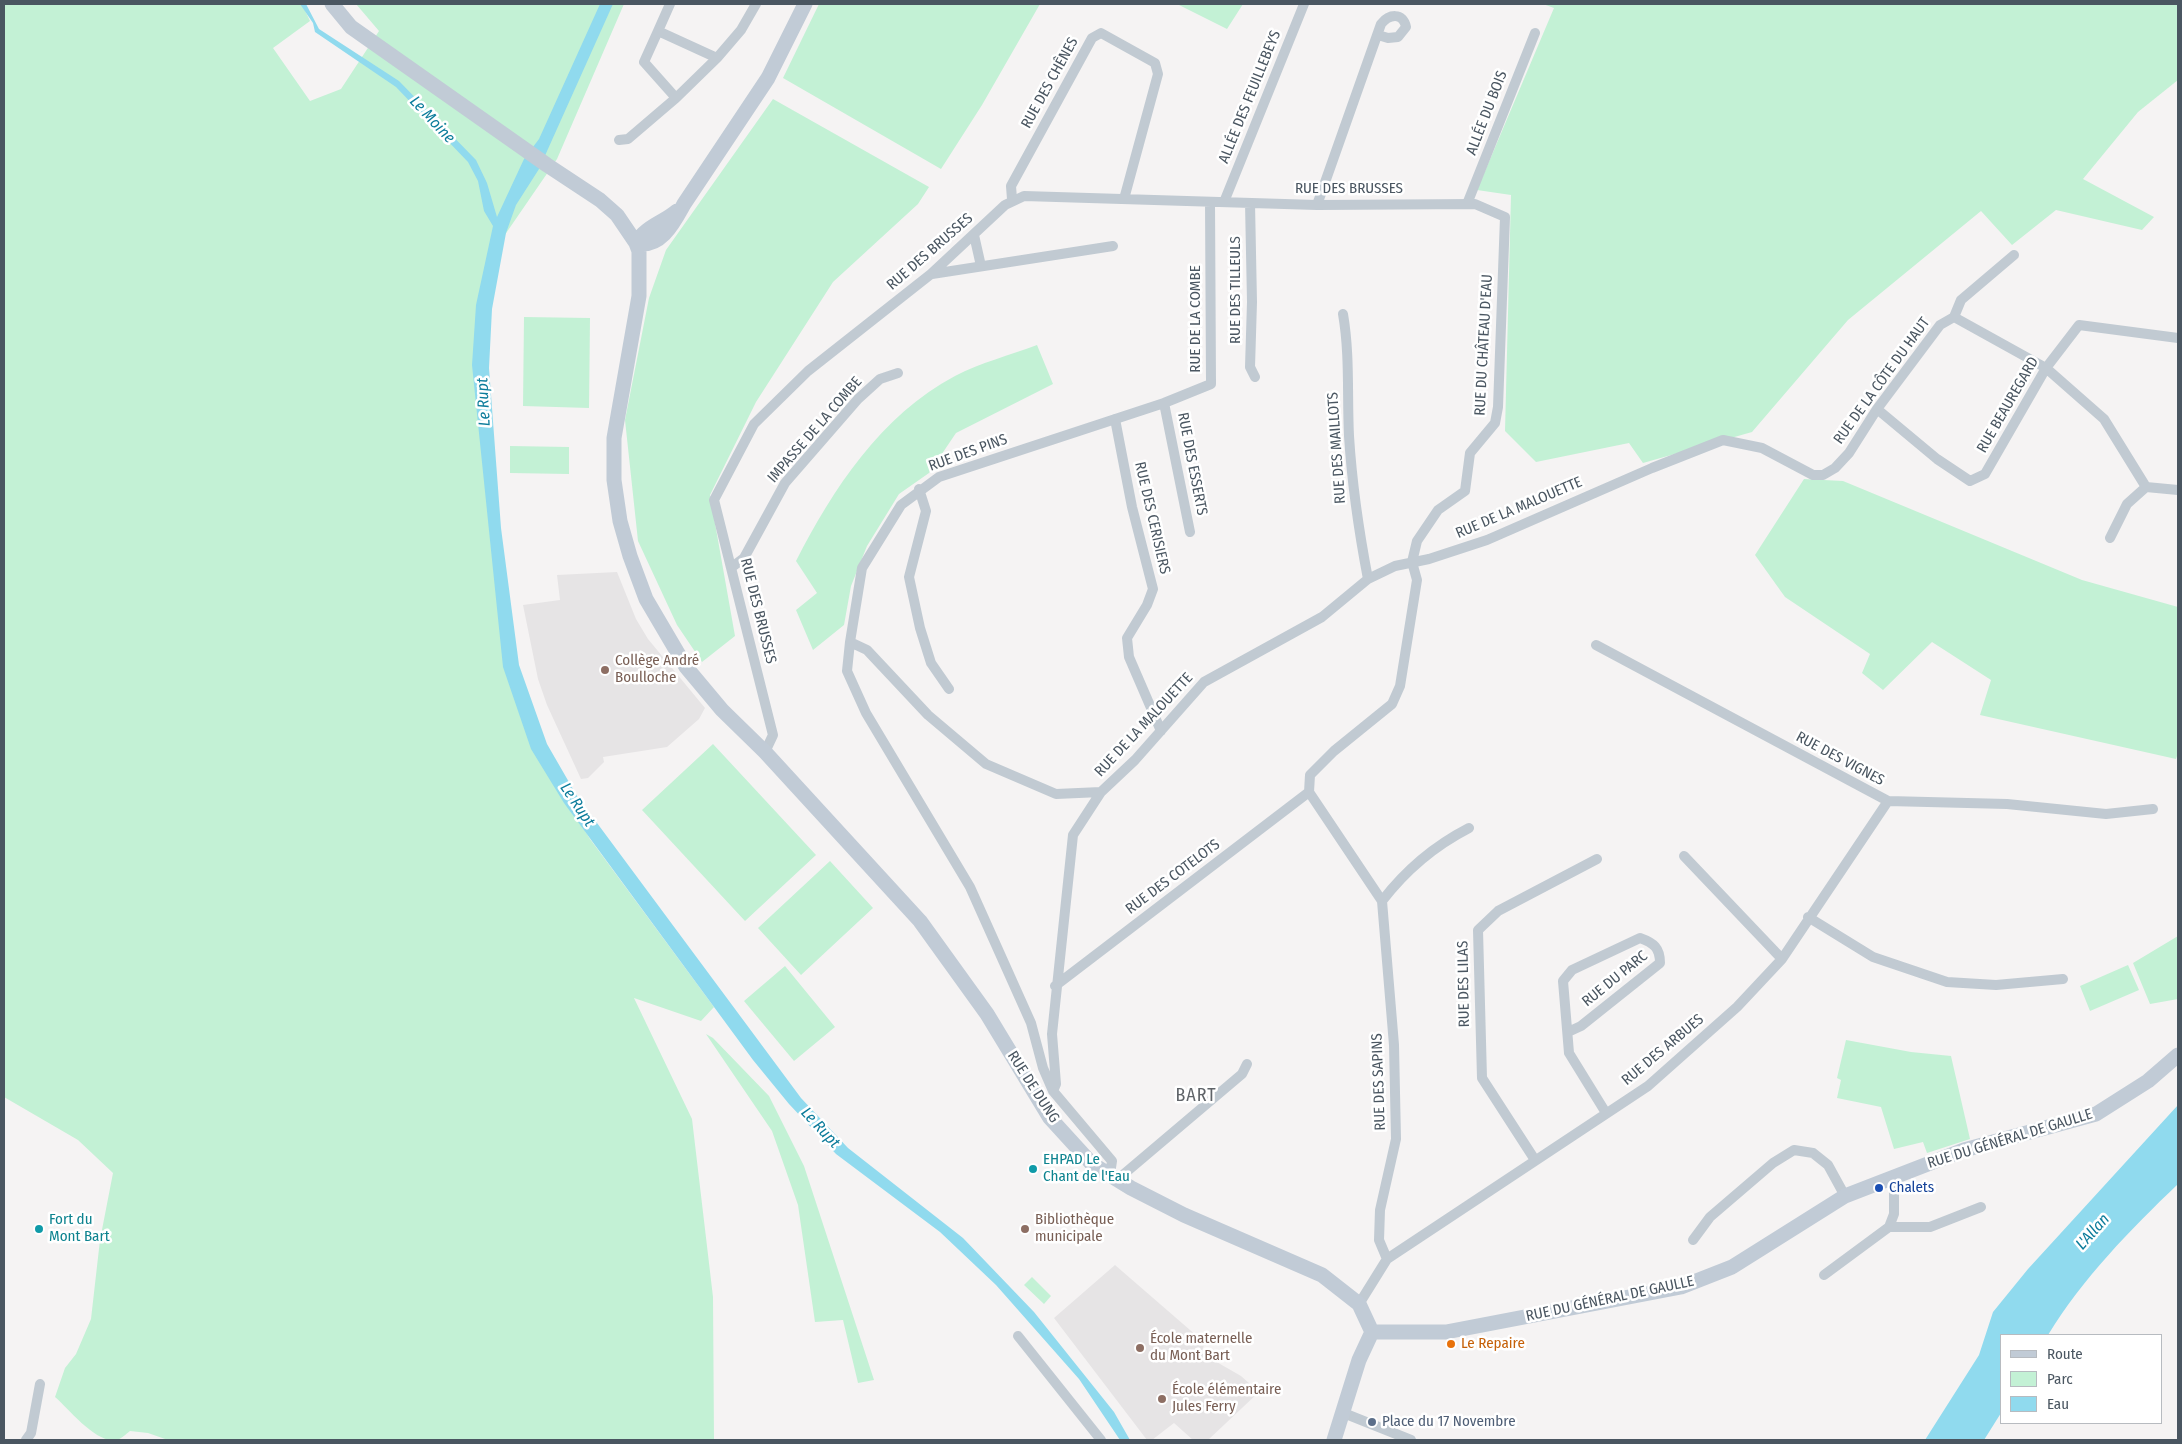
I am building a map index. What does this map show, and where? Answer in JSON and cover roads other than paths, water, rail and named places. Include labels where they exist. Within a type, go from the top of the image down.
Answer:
[{"type":"main road","points":[[332,4],[352,27],[611,210],[630,231],[636,243]]},
{"type":"main road","points":[[636,243],[641,234],[669,218],[684,204],[768,78],[805,4]]},
{"type":"main road","name":"RUE DE DUNG","points":[[636,243],[639,251],[639,296],[614,438],[614,480],[620,521],[630,556],[646,599],[686,667],[716,702],[765,752],[920,921],[987,1014],[1050,1118],[1092,1164],[1184,1215],[1322,1275],[1359,1304],[1372,1332]]},
{"type":"main road","name":"RUE DU GÉNÉRAL DE GAULLE","points":[[1372,1332],[1446,1332],[1680,1287],[1708,1279],[1732,1267],[1845,1196],[1964,1150],[2096,1114],[2148,1081],[2178,1055]]},
{"type":"main road","points":[[1334,1440],[1341,1412],[1359,1360],[1372,1332]]},
{"type":"street","points":[[670,4],[644,62],[676,98]]},
{"type":"street","points":[[619,140],[628,139],[676,98],[717,58],[741,30],[756,4]]},
{"type":"street","name":"ALLÉE DES FEUILLEBEYS","points":[[1224,202],[1304,4]]},
{"type":"street","points":[[658,30],[717,58]]},
{"type":"street","name":"ALLÉE DU BOIS","points":[[1467,204],[1534,33]]},
{"type":"street","name":"RUE DES CHÊNES","points":[[1012,199],[1011,186],[1092,38],[1101,34],[1155,63],[1158,74],[1124,199]]},
{"type":"street","points":[[1317,205],[1378,35]]},
{"type":"street","name":"RUE DES BRUSSES","points":[[765,752],[773,735],[714,500],[754,424],[808,371],[931,274],[1012,199],[1024,196],[1317,205],[1475,204],[1505,217]]},
{"type":"street","name":"RUE DE LA COMBE","points":[[1164,403],[1211,384],[1210,202]]},
{"type":"street","name":"RUE DES TILLEULS","points":[[1250,203],[1252,302],[1250,367],[1255,377]]},
{"type":"street","name":"RUE DU CHÂTEAU D'EAU","points":[[1309,792],[1310,775],[1334,751],[1392,704],[1400,686],[1417,580],[1412,562],[1416,541],[1438,510],[1465,491],[1470,453],[1495,423],[1498,407],[1505,217]]},
{"type":"street","points":[[974,235],[981,266]]},
{"type":"street","points":[[931,274],[1113,246]]},
{"type":"street","name":"RUE DE LA CÔTE DU HAUT","points":[[1813,475],[1823,475],[1835,468],[1849,453],[1877,409],[1940,325],[1954,317],[1961,300],[2014,255]]},
{"type":"street","name":"RUE DES MAILLOTS","points":[[1343,314],[1347,336],[1349,436],[1359,529],[1368,579]]},
{"type":"street","points":[[1954,317],[2046,368],[2104,419],[2146,487]]},
{"type":"street","name":"RUE BEAUREGARD","points":[[1877,409],[1937,459],[1970,481],[1986,474],[2046,368],[2079,326],[2178,338]]},
{"type":"street","name":"IMPASSE DE LA COMBE","points":[[732,567],[744,558],[785,483],[858,399],[880,378],[898,373]]},
{"type":"street","name":"RUE DES PINS","points":[[850,642],[862,568],[901,505],[919,490],[939,477],[1164,403]]},
{"type":"street","name":"RUE DES ESSERTS","points":[[1164,403],[1190,532]]},
{"type":"street","name":"RUE DES CERISIERS","points":[[1116,419],[1132,507],[1153,589],[1147,605],[1127,638],[1129,657],[1161,731]]},
{"type":"street","name":"RUE DE LA MALOUETTE","points":[[850,642],[866,650],[928,715],[986,764],[1056,794],[1101,792],[1135,760],[1204,682],[1322,617],[1368,579],[1395,566],[1429,559],[1487,540],[1652,468],[1723,440],[1762,448],[1813,475]]},
{"type":"street","points":[[2110,538],[2127,504],[2146,487],[2178,490]]},
{"type":"street","points":[[919,490],[926,511],[909,577],[920,628],[928,654],[948,689]]},
{"type":"street","points":[[850,642],[847,671],[866,712],[970,887],[1031,1023],[1043,1068],[1053,1090],[1112,1161],[1114,1176]]},
{"type":"street","name":"RUE DES VIGNES","points":[[1596,645],[1888,801],[2006,804],[2106,814],[2153,809]]},
{"type":"street","points":[[1053,1090],[1056,1084],[1052,1034],[1055,986],[1072,835],[1101,792]]},
{"type":"street","name":"RUE DES SAPINS","points":[[1309,792],[1382,901],[1394,1045],[1396,1138],[1380,1210],[1379,1240],[1387,1259]]},
{"type":"street","name":"RUE DES COTELOTS","points":[[1055,986],[1309,792]]},
{"type":"street","name":"RUE DES ARBUES","points":[[1359,1304],[1387,1259],[1653,1082],[1737,1007],[1782,959],[1808,917],[1888,801]]},
{"type":"street","points":[[1382,901],[1391,888],[1443,841],[1469,828]]},
{"type":"street","points":[[1684,856],[1782,959]]},
{"type":"street","name":"RUE DES LILAS","points":[[1535,1160],[1482,1078],[1478,930],[1498,911],[1597,859]]},
{"type":"street","points":[[1808,917],[1872,957],[1947,982],[1996,985],[2063,979]]},
{"type":"street","name":"RUE DU PARC","points":[[1568,1032],[1581,1026],[1660,963],[1660,952],[1652,942],[1640,938],[1572,970],[1563,980],[1570,1053],[1606,1113]]},
{"type":"street","points":[[1114,1176],[1242,1074],[1246,1064]]},
{"type":"street","points":[[1693,1240],[1710,1217],[1773,1163],[1794,1150],[1813,1153],[1828,1165],[1845,1196]]},
{"type":"street","points":[[1824,1275],[1889,1227],[1894,1214],[1894,1177]]},
{"type":"street","points":[[1889,1227],[1930,1227],[1981,1207]]},
{"type":"street","points":[[1018,1336],[1101,1440]]},
{"type":"street","points":[[26,1440],[31,1433],[40,1384]]},
{"type":"street","points":[[1341,1412],[1411,1440]]},
{"type":"water","points":[[300,4],[306,4],[319,29],[399,81],[476,160],[487,183],[497,217],[524,159],[539,139],[600,4],[613,4],[539,169],[516,205],[506,233],[492,309],[489,368],[501,528],[519,665],[547,744],[577,796],[801,1098],[848,1148],[963,1238],[1034,1312],[1114,1412],[1130,1440],[1120,1440],[1079,1379],[996,1285],[940,1232],[836,1154],[789,1104],[753,1060],[564,803],[531,749],[503,667],[472,365],[476,305],[493,226],[484,211],[478,181],[468,162],[396,87],[315,32],[313,23]]},
{"type":"water","name":"L'Allan","points":[[2178,1105],[2178,1184],[2108,1255],[2076,1294],[2049,1334],[2000,1334],[2000,1415],[1984,1440],[1925,1440],[1979,1355],[1993,1312],[2028,1269]]},
{"type":"place","name":"Collège André Boulloche","points":[[605,670]]},
{"type":"place","name":"EHPAD Le Chant de l'Eau","points":[[1033,1169]]},
{"type":"place","name":"Chalets","points":[[1879,1188]]},
{"type":"place","name":"Fort du Mont Bart","points":[[39,1229]]},
{"type":"place","name":"Bibliothèque municipale","points":[[1025,1229]]},
{"type":"place","name":"Le Repaire","points":[[1451,1344]]},
{"type":"place","name":"École maternelle du Mont Bart","points":[[1140,1348]]},
{"type":"place","name":"École élémentaire Jules Ferry","points":[[1162,1399]]},
{"type":"place","name":"Place du 17 Novembre","points":[[1372,1422]]},
{"type":"district","name":"BART","points":[[1196,1096]]},
{"type":"water label","name":"Le Moine","points":[[432,120]]},
{"type":"water label","name":"Le Rupt","points":[[484,402]]},
{"type":"water label","name":"Le Rupt","points":[[577,805]]},
{"type":"water label","name":"Le Rupt","points":[[820,1128]]}]
